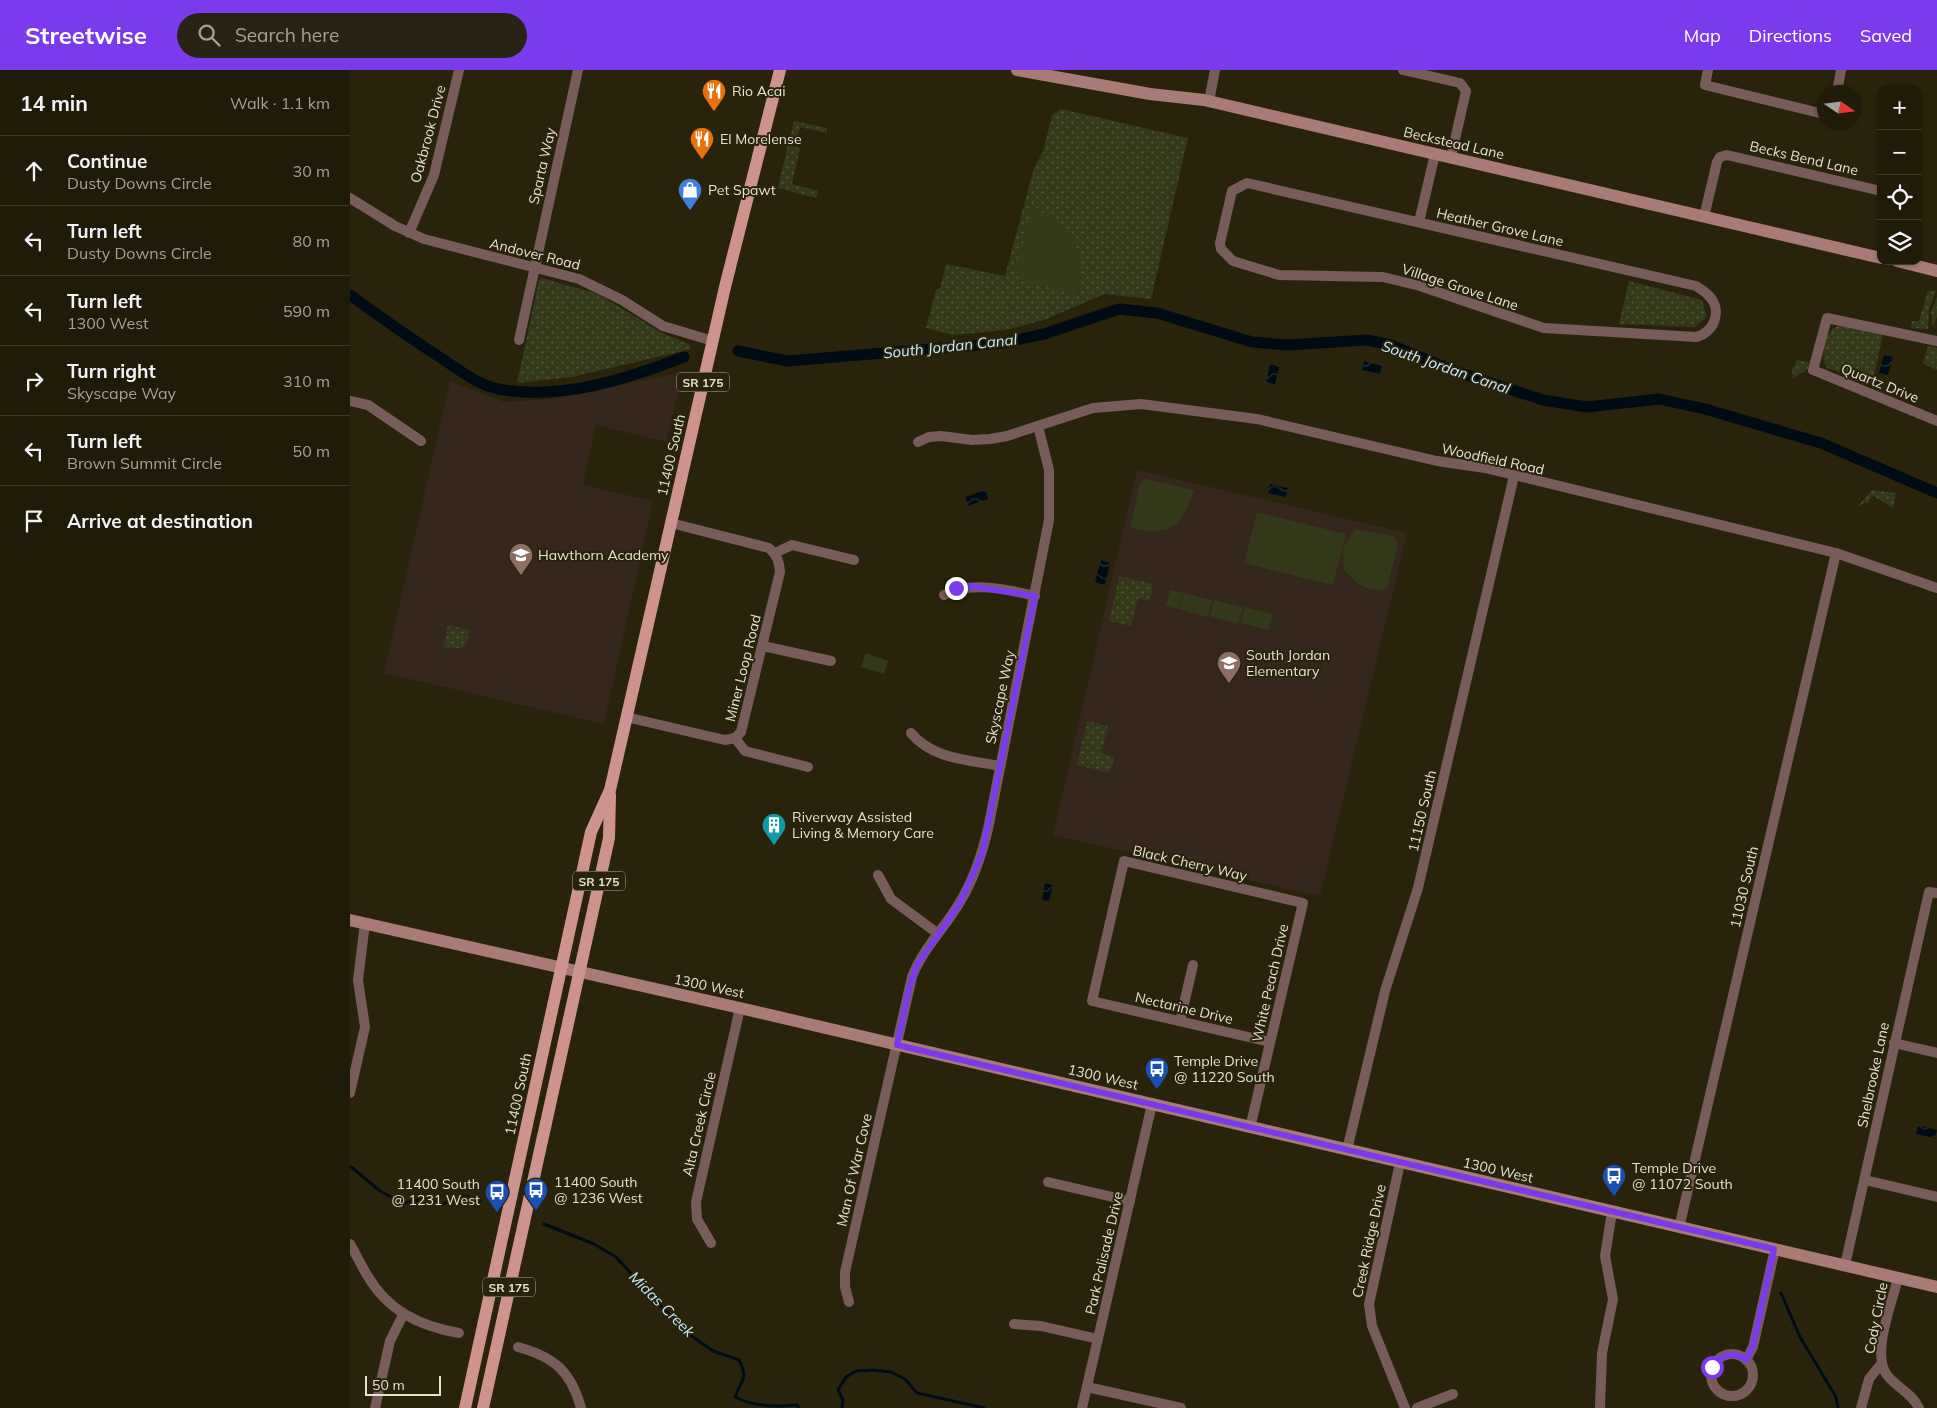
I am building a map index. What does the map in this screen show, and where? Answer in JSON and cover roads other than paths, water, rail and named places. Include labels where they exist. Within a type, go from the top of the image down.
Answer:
[{"type":"main road","name":"11400 South","points":[[482,1408],[609,838],[610,790],[626,717],[713,341],[780,70]]},
{"type":"main road","name":"11400 South","points":[[465,1408],[591,832],[610,790]]},
{"type":"street","name":"Oakbrook Drive","points":[[409,233],[434,175],[459,70]]},
{"type":"street","name":"Sparta Way","points":[[518,340],[578,70]]},
{"type":"street","name":"Beckstead Lane","points":[[1017,70],[1150,94],[1209,101],[1877,257]]},
{"type":"street","points":[[1209,101],[1215,70]]},
{"type":"street","points":[[1403,70],[1460,83],[1466,91],[1451,157]]},
{"type":"street","points":[[1708,70],[1705,85],[1817,112]]},
{"type":"street","points":[[1838,85],[1841,70]]},
{"type":"street","points":[[1419,222],[1434,154]]},
{"type":"street","name":"Becks Bend Lane","points":[[1704,217],[1717,162],[1720,158],[1734,156],[1877,189]]},
{"type":"street","name":"Heather Grove Lane","points":[[1238,186],[1247,183],[1696,286],[1710,296],[1715,306],[1716,316],[1713,325],[1703,335]]},
{"type":"street","name":"Village Grove Lane","points":[[1238,186],[1232,191],[1220,243],[1221,249],[1234,261],[1279,275],[1384,277],[1420,286],[1544,328],[1696,337],[1703,335]]},
{"type":"street","name":"Andover Road","points":[[350,198],[409,233],[439,244],[579,279],[622,300],[663,326],[713,341]]},
{"type":"street","points":[[1913,265],[1937,271]]},
{"type":"street","name":"Quartz Drive","points":[[1936,338],[1827,318],[1814,370],[1937,421]]},
{"type":"street","points":[[350,400],[368,405],[421,441]]},
{"type":"street","name":"Woodfield Road","points":[[918,442],[929,437],[941,436],[972,440],[990,439],[1101,407],[1133,404],[1165,406],[1204,414],[1257,419],[1438,461],[1470,465],[1836,553],[1937,588]]},
{"type":"street","name":"Skyscape Way","points":[[897,1045],[912,977],[923,954],[960,903],[982,854],[1049,520],[1050,491],[1045,449],[1038,426]]},
{"type":"street","name":"11150 South","points":[[1347,1150],[1385,991],[1418,888],[1514,476]]},
{"type":"street","points":[[671,523],[769,548],[775,553],[792,545],[854,560]]},
{"type":"street","name":"Miner Loop Road","points":[[626,717],[725,740],[734,738],[744,726],[780,572],[780,563],[775,553]]},
{"type":"street","name":"11030 South","points":[[1679,1228],[1836,553]]},
{"type":"street","points":[[944,594],[956,588],[970,586],[1035,596]]},
{"type":"street","points":[[763,646],[831,661]]},
{"type":"street","points":[[912,733],[920,744],[932,751],[1000,766]]},
{"type":"street","points":[[734,738],[745,751],[808,767]]},
{"type":"street","name":"Black Cherry Way","points":[[1092,1001],[1124,861],[1303,902]]},
{"type":"street","points":[[878,875],[891,899],[937,933]]},
{"type":"street","name":"Shelbrooke Lane","points":[[1845,1265],[1894,1043],[1933,893]]},
{"type":"street","name":"White Peach Drive","points":[[1250,1128],[1303,902]]},
{"type":"street","name":"1300 West","points":[[350,920],[740,1008],[1400,1164],[1937,1287]]},
{"type":"street","points":[[350,1094],[365,1027],[358,980],[365,923]]},
{"type":"street","points":[[1180,1021],[1193,965]]},
{"type":"street","name":"Nectarine Drive","points":[[1092,1001],[1270,1042]]},
{"type":"street","name":"Alta Creek Circle","points":[[711,1243],[697,1219],[696,1202],[740,1008]]},
{"type":"street","points":[[1894,1043],[1937,1053]]},
{"type":"street","name":"Man Of War Cove","points":[[849,1302],[845,1287],[845,1272],[897,1045]]},
{"type":"street","name":"Park Palisade Drive","points":[[1082,1408],[1152,1104]]},
{"type":"street","name":"Creek Ridge Drive","points":[[1400,1164],[1369,1304],[1372,1326],[1405,1408]]},
{"type":"street","points":[[1865,1180],[1937,1197]]},
{"type":"street","points":[[1048,1182],[1130,1200]]},
{"type":"street","points":[[1600,1408],[1602,1353],[1613,1299],[1605,1256],[1612,1212]]},
{"type":"street","points":[[350,1244],[377,1291],[404,1315],[430,1327],[459,1334]]},
{"type":"street","points":[[1746,1360],[1753,1346],[1774,1249]]},
{"type":"street","name":"Cody Circle","points":[[1898,1278],[1881,1348],[1881,1364],[1887,1374],[1915,1400],[1919,1408]]},
{"type":"street","points":[[374,1408],[390,1341],[404,1315]]},
{"type":"street","points":[[1014,1324],[1041,1326],[1098,1339]]},
{"type":"street","points":[[518,1347],[549,1359],[561,1369],[571,1381],[580,1408]]},
{"type":"street","points":[[1734,1354],[1746,1360],[1752,1372],[1752,1379],[1745,1391],[1732,1396],[1719,1392],[1714,1386],[1711,1374],[1716,1362],[1721,1357],[1734,1354]]},
{"type":"street","points":[[1861,1408],[1869,1378],[1881,1364]]},
{"type":"street","points":[[1087,1387],[1181,1408]]},
{"type":"street","points":[[1417,1408],[1453,1394]]},
{"type":"water","points":[[1884,355],[1893,357],[1888,375],[1879,373]]},
{"type":"water","points":[[1364,361],[1382,366],[1380,374],[1362,370]]},
{"type":"water","points":[[1270,364],[1279,367],[1275,384],[1266,382]]},
{"type":"water","points":[[1270,484],[1288,488],[1286,497],[1268,493]]},
{"type":"water","points":[[986,490],[988,499],[968,506],[965,497]]},
{"type":"water","points":[[1101,560],[1110,563],[1105,585],[1095,582]]},
{"type":"water","points":[[1045,883],[1053,885],[1049,901],[1042,900]]},
{"type":"water","points":[[1918,1125],[1937,1130],[1935,1138],[1916,1134]]},
{"type":"waterway","name":"South Jordan Canal","points":[[350,295],[468,376],[498,389],[545,392],[593,386],[639,373],[684,357]]},
{"type":"waterway","name":"South Jordan Canal","points":[[738,351],[788,361],[1002,343],[1044,334],[1119,309],[1157,313],[1252,342],[1287,345],[1367,340],[1391,345],[1457,372],[1543,400],[1587,407],[1659,399],[1705,409],[1821,443],[1937,493]]},
{"type":"waterway","name":"Midas Creek","points":[[350,1166],[380,1191],[402,1203],[428,1199],[441,1205],[461,1195],[480,1201]]},
{"type":"waterway","name":"Midas Creek","points":[[544,1224],[594,1244],[616,1257],[683,1330],[713,1351],[739,1360],[744,1376],[735,1397],[750,1403],[773,1406],[797,1405],[799,1408]]},
{"type":"waterway","name":"Midas Creek","points":[[1781,1293],[1800,1337],[1836,1397],[1838,1408]]},
{"type":"waterway","name":"Midas Creek","points":[[842,1408],[843,1400],[838,1390],[846,1377],[856,1371],[873,1370],[891,1372],[905,1379],[917,1393],[984,1408]]},
{"type":"place","name":"Rio Acai","points":[[714,112]]},
{"type":"place","name":"El Morelense","points":[[702,160]]},
{"type":"place","name":"Pet Spawt","points":[[690,211]]},
{"type":"place","name":"Hawthorn Academy","points":[[521,576]]},
{"type":"place","name":"South Jordan Elementary","points":[[1229,684]]},
{"type":"place","name":"Riverway Assisted Living & Memory Care","points":[[774,846]]},
{"type":"place","name":"Temple Drive @ 11220 South","points":[[1157,1090]]},
{"type":"place","name":"Temple Drive @ 11072 South","points":[[1614,1197]]},
{"type":"place","name":"11400 South @ 1236 West","points":[[536,1211]]},
{"type":"place","name":"11400 South @ 1231 West","points":[[497,1213]]}]
